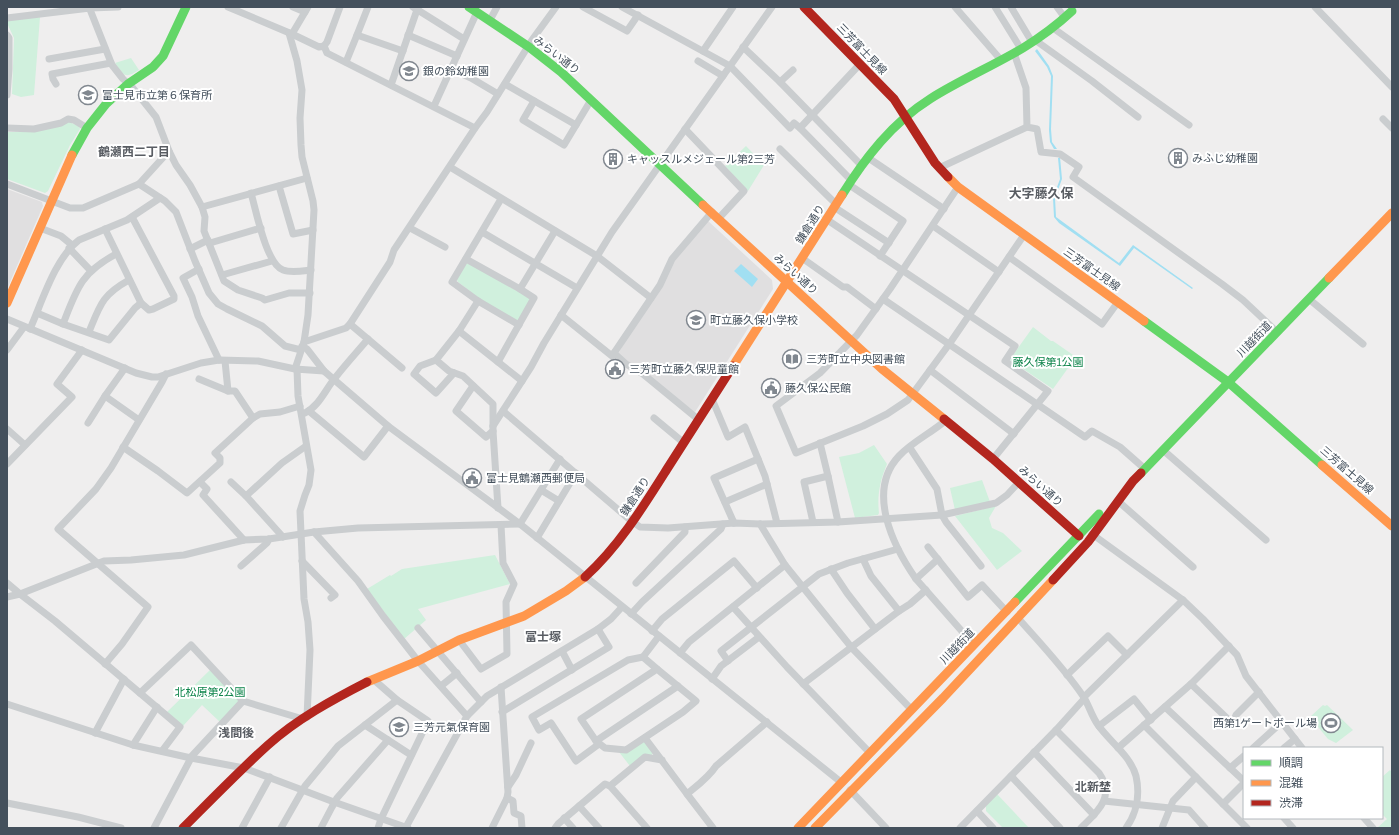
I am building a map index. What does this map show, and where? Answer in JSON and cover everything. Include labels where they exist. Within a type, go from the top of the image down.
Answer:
[{"type":"main road","points":[[7,303],[52,201],[87,128],[106,104],[128,84],[153,66],[163,56],[186,7]]},
{"type":"main road","name":"三芳富士見線","points":[[804,7],[894,99],[939,168],[958,188],[1228,382],[1392,526]]},
{"type":"main road","name":"みらい通り","points":[[473,10],[529,47],[562,72],[787,283],[852,340],[882,369],[993,459],[1079,536]]},
{"type":"main road","name":"鎌倉通り","points":[[183,828],[269,744],[305,718],[338,697],[373,679],[418,661],[459,640],[524,616],[566,591],[586,576],[610,552],[632,522],[867,157],[891,130],[937,94],[1018,51],[1053,28],[1071,12]]},
{"type":"main road","name":"川越街道","points":[[798,828],[1111,501],[1133,482],[1392,213]]},
{"type":"main road","name":"川越街道","points":[[815,828],[943,698],[1018,618],[1094,534],[1133,482]]},
{"type":"street","points":[[7,18],[90,8],[118,7]]},
{"type":"street","points":[[228,7],[319,47],[324,46],[327,42],[340,7]]},
{"type":"street","points":[[293,7],[306,10],[291,34],[302,90],[300,118],[302,157],[313,201],[310,293],[302,346],[296,369],[296,382],[300,406],[305,413],[364,457],[388,426]]},
{"type":"street","points":[[346,62],[368,7]]},
{"type":"street","points":[[391,85],[416,7],[464,39]]},
{"type":"street","points":[[490,20],[497,7]]},
{"type":"street","points":[[139,184],[160,198],[176,212],[209,293],[218,304],[262,326],[285,346],[302,346],[346,328],[390,262],[394,250],[475,128],[488,112],[532,40],[556,7]]},
{"type":"street","points":[[582,7],[627,31],[638,15]]},
{"type":"street","points":[[622,7],[730,66],[790,128],[794,123],[800,128],[850,182],[903,221],[880,256]]},
{"type":"street","points":[[703,51],[733,7]]},
{"type":"street","points":[[473,386],[456,411],[486,437],[493,429],[612,232],[772,7]]},
{"type":"street","points":[[955,7],[1001,60]]},
{"type":"street","points":[[995,7],[1018,51],[1026,88],[1027,128]]},
{"type":"street","points":[[1011,7],[1034,41],[1092,81],[1138,117]]},
{"type":"street","points":[[1057,7],[1071,12]]},
{"type":"street","points":[[1316,7],[1352,43],[1392,87]]},
{"type":"street","points":[[90,8],[111,63],[120,76],[156,116],[176,165],[190,185],[202,207],[205,217],[204,228],[224,281],[238,290],[265,300],[290,293],[310,293]]},
{"type":"street","points":[[434,106],[464,39],[473,10]]},
{"type":"street","points":[[1053,28],[1189,125]]},
{"type":"street","points":[[7,34],[9,38],[7,95]]},
{"type":"street","points":[[408,34],[457,56]]},
{"type":"street","points":[[357,35],[403,51]]},
{"type":"street","points":[[324,46],[327,53],[475,128]]},
{"type":"street","points":[[743,47],[780,82],[861,165]]},
{"type":"street","points":[[49,59],[105,49]]},
{"type":"street","points":[[698,61],[723,76]]},
{"type":"street","points":[[52,81],[52,74],[111,63]]},
{"type":"street","points":[[800,128],[860,64]]},
{"type":"street","points":[[451,69],[471,78],[498,94]]},
{"type":"street","points":[[780,82],[793,70]]},
{"type":"street","points":[[506,84],[576,125]]},
{"type":"street","points":[[534,101],[523,120],[564,144],[592,100]]},
{"type":"street","points":[[7,128],[34,129],[68,119],[74,120],[87,128]]},
{"type":"street","points":[[1383,119],[1392,128]]},
{"type":"street","points":[[939,168],[1027,128],[1037,129],[1041,152],[1058,153],[1080,167],[1073,177],[1222,284],[1243,300],[1277,332]]},
{"type":"street","points":[[685,129],[744,191],[719,218]]},
{"type":"street","points":[[780,149],[835,206],[889,243]]},
{"type":"street","points":[[7,184],[70,208],[83,208],[139,184],[169,151]]},
{"type":"street","points":[[867,157],[944,209]]},
{"type":"street","points":[[450,167],[597,256],[651,298]]},
{"type":"street","points":[[202,207],[308,178]]},
{"type":"street","points":[[279,186],[292,234],[313,230]]},
{"type":"street","points":[[958,188],[883,299],[852,340],[820,373],[776,406],[796,453],[869,423],[906,402],[913,395],[950,343],[1024,235]]},
{"type":"street","points":[[251,193],[272,261],[282,270],[290,272],[311,270]]},
{"type":"street","points":[[7,350],[27,328],[37,313],[53,276],[70,247],[79,240],[132,217],[160,198]]},
{"type":"street","points":[[501,199],[452,282],[478,301],[518,325]]},
{"type":"street","points":[[614,354],[660,285],[672,259],[712,212]]},
{"type":"street","points":[[105,229],[141,303],[149,310],[174,299],[174,296],[132,217]]},
{"type":"street","points":[[826,220],[1015,346],[1005,361],[1048,390],[993,459]]},
{"type":"street","points":[[933,226],[999,272]]},
{"type":"street","points":[[40,228],[61,236],[91,271]]},
{"type":"street","points":[[190,249],[209,242],[261,228]]},
{"type":"street","points":[[410,228],[445,247]]},
{"type":"street","points":[[520,289],[555,231]]},
{"type":"street","points":[[482,232],[577,288]]},
{"type":"street","points":[[63,324],[81,283],[91,271],[102,262],[116,254]]},
{"type":"street","points":[[802,258],[843,287],[847,287],[876,309]]},
{"type":"street","points":[[1009,258],[1102,324],[1118,302]]},
{"type":"street","points":[[466,259],[534,298],[498,362]]},
{"type":"street","points":[[222,275],[272,261]]},
{"type":"street","points":[[199,269],[183,278],[192,297],[198,316],[222,361],[228,391]]},
{"type":"street","points":[[89,332],[102,302],[115,288],[129,280]]},
{"type":"street","points":[[883,299],[1085,436],[1092,431],[1120,447],[1145,469]]},
{"type":"street","points":[[1309,299],[1363,344]]},
{"type":"street","points":[[454,373],[436,393],[414,374],[420,366],[436,360],[459,331],[478,301]]},
{"type":"street","points":[[37,313],[109,340],[135,308],[141,303]]},
{"type":"street","points":[[561,315],[612,356],[614,354],[626,364],[643,374],[698,420]]},
{"type":"street","points":[[7,319],[136,373],[152,377],[201,363],[222,361],[258,361],[296,369],[324,371]]},
{"type":"street","points":[[350,324],[402,368]]},
{"type":"street","points":[[459,331],[522,381]]},
{"type":"street","points":[[140,693],[190,645],[243,701],[305,718],[310,650],[308,622],[304,599],[300,511],[304,495],[309,485],[311,470],[306,446],[305,413],[323,396],[334,379],[368,339]]},
{"type":"street","points":[[302,346],[307,349],[324,371],[388,426],[520,524],[842,782],[886,828]]},
{"type":"street","points":[[7,464],[72,397],[56,384],[82,350]]},
{"type":"street","points":[[436,360],[449,371],[463,376],[493,404],[493,429],[498,508]]},
{"type":"street","points":[[88,423],[125,368]]},
{"type":"street","points":[[930,370],[1014,434]]},
{"type":"street","points":[[105,664],[122,644],[148,608],[58,530],[93,493],[140,420],[166,374]]},
{"type":"street","points":[[199,379],[228,391],[235,391],[253,418]]},
{"type":"street","points":[[105,396],[140,420]]},
{"type":"street","points":[[712,399],[728,436],[744,428],[767,484],[778,523]]},
{"type":"street","points":[[123,447],[158,471],[187,494],[220,463],[220,458],[215,453],[253,418],[260,414],[280,412],[300,406]]},
{"type":"street","points":[[503,411],[632,522],[640,527],[685,527],[734,523],[760,524],[838,522],[942,515],[996,503],[1007,495],[1019,482]]},
{"type":"street","points":[[654,418],[684,443]]},
{"type":"street","points":[[945,421],[900,456],[893,464],[886,480],[883,497],[887,518],[898,549],[916,579],[974,645]]},
{"type":"street","points":[[7,429],[25,445]]},
{"type":"street","points":[[820,443],[838,522]]},
{"type":"street","points":[[246,496],[282,463],[306,446]]},
{"type":"street","points":[[910,448],[937,489],[942,515],[946,522],[981,566]]},
{"type":"street","points":[[1163,450],[1266,540]]},
{"type":"street","points":[[520,524],[560,459]]},
{"type":"street","points":[[734,523],[714,478],[758,459]]},
{"type":"street","points":[[537,538],[576,473]]},
{"type":"street","points":[[813,522],[804,482],[828,476]]},
{"type":"street","points":[[200,482],[207,489],[203,496],[244,540]]},
{"type":"street","points":[[231,482],[246,496],[283,537]]},
{"type":"street","points":[[725,502],[767,484]]},
{"type":"street","points":[[541,490],[559,501]]},
{"type":"street","points":[[1119,502],[1193,567]]},
{"type":"street","points":[[7,597],[20,594],[104,561],[184,555],[244,540],[269,539],[314,532],[400,526],[520,524]]},
{"type":"street","points":[[631,614],[721,529],[723,524]]},
{"type":"street","points":[[760,524],[785,565],[802,587],[852,648],[911,709]]},
{"type":"street","points":[[459,640],[481,669],[507,654],[505,623],[506,602],[514,584],[503,563],[501,525]]},
{"type":"street","points":[[636,583],[685,532],[685,527]]},
{"type":"street","points":[[314,532],[358,581],[418,661],[467,716]]},
{"type":"street","points":[[1079,536],[1094,534],[1121,556],[1183,600],[1237,655],[1246,676],[1301,747]]},
{"type":"street","points":[[241,566],[267,543],[269,539]]},
{"type":"street","points":[[928,547],[968,597],[982,585],[1006,612]]},
{"type":"street","points":[[728,661],[720,651],[819,574],[898,549]]},
{"type":"street","points":[[863,559],[871,576],[899,610]]},
{"type":"street","points":[[916,579],[938,559]]},
{"type":"street","points":[[302,561],[335,595],[331,598]]},
{"type":"street","points":[[652,631],[662,619],[734,561],[757,588]]},
{"type":"street","points":[[680,653],[689,642],[785,565]]},
{"type":"street","points":[[831,569],[847,593],[875,629]]},
{"type":"street","points":[[7,583],[55,620],[180,727],[162,751]]},
{"type":"street","points":[[803,684],[852,648],[899,610],[910,604],[926,590]]},
{"type":"street","points":[[960,828],[1056,730],[1084,698],[1183,600]]},
{"type":"street","points":[[7,704],[133,745],[244,768],[407,828],[467,716],[481,702],[501,687],[598,629],[611,619],[622,607]]},
{"type":"street","points":[[733,607],[803,684],[870,752]]},
{"type":"street","points":[[1018,618],[1067,675],[1084,698],[1091,714],[1099,726],[1130,762],[1138,789],[1137,804],[1134,814],[1126,828]]},
{"type":"street","points":[[418,628],[481,702]]},
{"type":"street","points":[[502,712],[609,647],[598,629]]},
{"type":"street","points":[[659,636],[642,657],[628,660],[532,717],[539,730],[550,723],[576,761],[598,742],[678,686]]},
{"type":"street","points":[[1067,675],[1108,636],[1127,655]]},
{"type":"street","points":[[712,679],[721,666],[759,637]]},
{"type":"street","points":[[1118,748],[1191,684],[1229,646]]},
{"type":"street","points":[[562,651],[572,670]]},
{"type":"street","points":[[642,657],[657,669],[678,686],[696,701],[683,712],[626,750],[605,748],[598,742],[580,719],[657,669]]},
{"type":"street","points":[[441,686],[457,673]]},
{"type":"street","points":[[95,733],[124,679]]},
{"type":"street","points":[[373,679],[397,700],[428,721],[378,828]]},
{"type":"street","points":[[1191,684],[1230,721],[1234,720],[1236,715],[1259,692]]},
{"type":"street","points":[[492,828],[507,798],[508,787],[501,687]]},
{"type":"street","points":[[1099,726],[1134,699],[1151,720]]},
{"type":"street","points":[[281,828],[302,790],[338,746],[397,700]]},
{"type":"street","points":[[154,828],[191,758],[243,701]]},
{"type":"street","points":[[133,745],[156,707]]},
{"type":"street","points":[[1165,707],[1243,781]]},
{"type":"street","points":[[688,794],[712,773],[716,766],[767,722]]},
{"type":"street","points":[[1254,747],[1282,722]]},
{"type":"street","points":[[365,725],[412,755]]},
{"type":"street","points":[[1144,725],[1247,828]]},
{"type":"street","points":[[1056,730],[1099,773],[1105,786],[1106,794],[1104,801],[1094,816],[1081,828]]},
{"type":"street","points":[[645,738],[713,828]]},
{"type":"street","points":[[1285,747],[1295,739]]},
{"type":"street","points":[[321,828],[334,802],[388,740]]},
{"type":"street","points":[[508,787],[516,775],[530,743]]},
{"type":"street","points":[[1034,752],[1094,816]]},
{"type":"street","points":[[610,786],[645,757],[662,760]]},
{"type":"street","points":[[1230,768],[1243,757]]},
{"type":"street","points":[[1010,776],[1060,828]]},
{"type":"street","points":[[1162,828],[1170,808],[1178,795],[1196,777]]},
{"type":"street","points":[[242,828],[270,778]]},
{"type":"street","points":[[1223,804],[1243,783]]},
{"type":"street","points":[[555,828],[564,818],[605,784],[610,786],[647,828]]},
{"type":"street","points":[[507,798],[513,801],[514,813],[522,816],[522,828]]},
{"type":"street","points":[[1104,801],[1189,810],[1205,828]]},
{"type":"street","points":[[7,804],[78,817],[121,828]]},
{"type":"street","points":[[579,806],[599,828]]},
{"type":"street","points":[[977,811],[993,828]]},
{"type":"street","points":[[564,818],[573,828]]},
{"type":"street","points":[[1286,819],[1293,828]]},
{"type":"street","points":[[1365,819],[1373,828]]},
{"type":"shaded area","points":[[7,189],[42,202],[43,206],[7,289]]},
{"type":"shaded area","name":"町立藤久保小学校","points":[[707,220],[772,280],[773,289],[695,412],[626,362],[618,354],[672,261]]},
{"type":"green space","points":[[40,17],[34,95],[21,97],[12,94],[14,38],[7,23],[8,20]]},
{"type":"green space","points":[[131,58],[139,70],[131,75],[125,75],[115,63]]},
{"type":"green space","points":[[69,122],[79,126],[80,129],[70,145],[48,191],[45,193],[7,179],[7,132],[31,132]]},
{"type":"green space","points":[[746,146],[764,165],[748,191],[725,166]]},
{"type":"green space","points":[[469,263],[529,298],[529,302],[519,320],[515,320],[480,299],[458,282],[456,278],[465,264]]},
{"type":"green space","name":"藤久保第1公園","points":[[1033,327],[1076,357],[1053,389],[1010,359]]},
{"type":"green space","points":[[874,445],[887,464],[878,500],[879,513],[878,515],[855,518],[839,457],[859,453]]},
{"type":"green space","points":[[982,480],[990,502],[955,510],[950,488]]},
{"type":"green space","points":[[996,506],[989,518],[992,528],[1003,533],[1022,551],[997,570],[955,516]]},
{"type":"green space","points":[[495,555],[510,584],[418,609],[426,620],[404,639],[367,589],[402,569]]},
{"type":"green space","name":"北松原第2公園","points":[[210,670],[238,699],[238,702],[220,722],[202,705],[183,726],[167,712]]},
{"type":"green space","name":"西第1ゲートボール場","points":[[1323,705],[1327,705],[1353,730],[1336,743],[1328,739],[1310,717]]},
{"type":"green space","points":[[645,742],[653,753],[651,756],[630,766],[619,752]]},
{"type":"green space","points":[[1390,770],[1392,772],[1392,828],[1377,828],[1387,819],[1383,815],[1383,776]]},
{"type":"green space","points":[[997,794],[1029,828],[1003,828],[986,811],[986,806]]},
{"type":"water","points":[[1037,49],[1049,66],[1053,76],[1051,129],[1052,142],[1057,149],[1054,149],[1050,142],[1049,130],[1051,76],[1047,67],[1035,51]]},
{"type":"water","points":[[1060,157],[1062,179],[1055,198],[1056,217],[1119,263],[1133,245],[1193,288],[1192,289],[1134,248],[1120,266],[1059,223],[1054,217],[1053,198],[1060,179],[1058,158]]},
{"type":"water","points":[[741,264],[758,279],[752,287],[734,271]]},
{"type":"traffic: fast","points":[[72,155],[87,128],[106,104],[128,84],[153,67],[163,56],[186,7]]},
{"type":"traffic: fast","points":[[469,7],[529,47],[561,72],[703,205]]},
{"type":"traffic: fast","points":[[842,195],[880,142],[916,108],[941,92],[1036,40],[1072,11]]},
{"type":"traffic: fast","points":[[1141,473],[1329,278]]},
{"type":"traffic: fast","points":[[1144,321],[1228,382],[1322,465]]},
{"type":"traffic: fast","points":[[1015,602],[1099,514]]},
{"type":"traffic: slow","points":[[7,303],[72,155]]},
{"type":"traffic: slow","points":[[948,177],[958,187],[1144,321]]},
{"type":"traffic: slow","points":[[733,366],[842,195]]},
{"type":"traffic: slow","points":[[703,205],[882,369],[944,419]]},
{"type":"traffic: slow","points":[[1329,278],[1392,213]]},
{"type":"traffic: slow","points":[[1322,465],[1392,526]]},
{"type":"traffic: slow","points":[[367,682],[418,661],[459,640],[524,616],[566,591],[585,577]]},
{"type":"traffic: slow","points":[[815,828],[943,698],[1053,580]]},
{"type":"traffic: slow","points":[[798,828],[1015,602]]},
{"type":"traffic: jam","points":[[804,7],[894,99],[935,163],[948,177]]},
{"type":"traffic: jam","points":[[585,577],[609,552],[630,526],[733,366]]},
{"type":"traffic: jam","points":[[944,419],[993,459],[1079,536]]},
{"type":"traffic: jam","points":[[1053,580],[1088,542],[1133,481],[1141,473]]},
{"type":"traffic: jam","points":[[183,828],[246,765],[279,736],[315,710],[367,682]]},
{"type":"place","name":"銀の鈴幼稚園","points":[[409,71]]},
{"type":"place","name":"富士見市立第６保育所","points":[[88,95]]},
{"type":"place","name":"みふじ幼稚園","points":[[1178,158]]},
{"type":"place","name":"キャッスルメジェール第2三芳","points":[[613,159]]},
{"type":"place","name":"町立藤久保小学校","points":[[696,320]]},
{"type":"place","name":"三芳町立中央図書館","points":[[792,359]]},
{"type":"place","name":"三芳町立藤久保児童館","points":[[615,369]]},
{"type":"place","name":"藤久保公民館","points":[[771,388]]},
{"type":"place","name":"富士見鶴瀬西郵便局","points":[[472,478]]},
{"type":"place","name":"西第1ゲートボール場","points":[[1331,723]]},
{"type":"place","name":"三芳元氣保育園","points":[[399,727]]},
{"type":"district","name":"鶴瀬西二丁目","points":[[134,152]]},
{"type":"district","name":"大字藤久保","points":[[1041,193]]},
{"type":"district","name":"富士塚","points":[[543,637]]},
{"type":"district","name":"浅間後","points":[[236,733]]},
{"type":"district","name":"北新埜","points":[[1093,787]]}]
